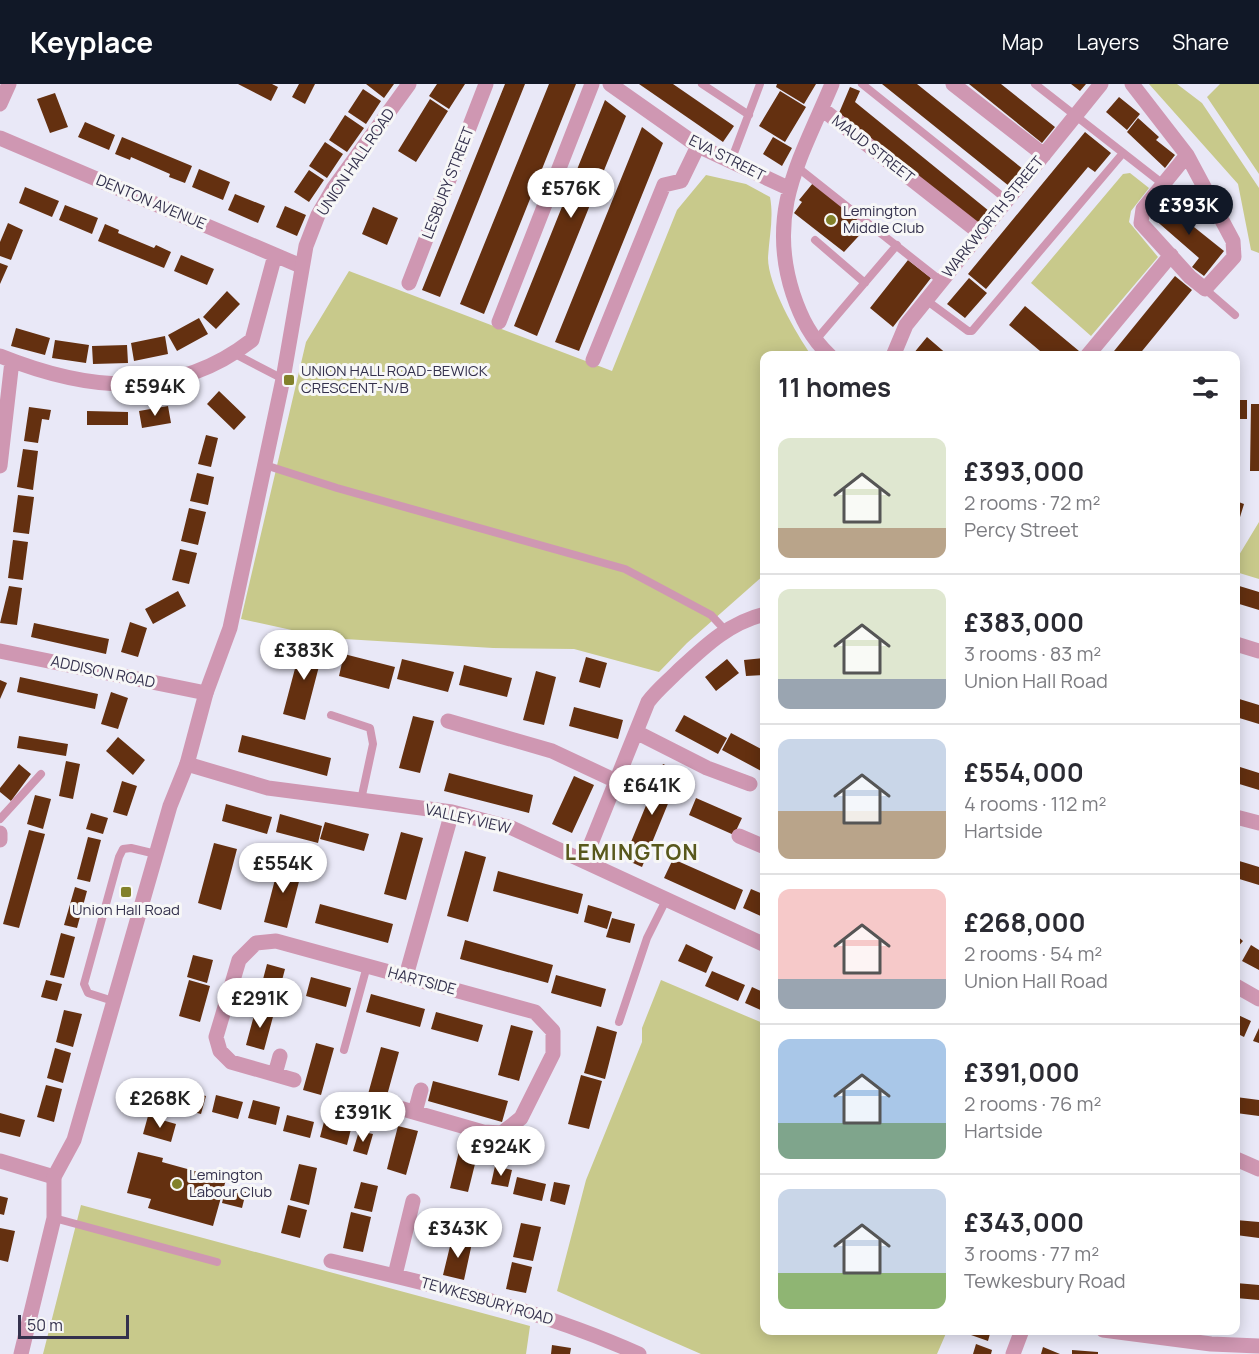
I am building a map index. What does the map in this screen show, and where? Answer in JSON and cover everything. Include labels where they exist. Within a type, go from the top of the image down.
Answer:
[{"type":"street","points":[[0,104],[9,84]]},
{"type":"street","name":"UNION HALL ROAD","points":[[21,1354],[54,1218],[54,1177],[74,1140],[170,806],[187,764],[206,693],[230,628],[283,379],[302,266],[318,215],[333,189],[409,84]]},
{"type":"street","name":"LESBURY STREET","points":[[409,283],[486,84]]},
{"type":"street","points":[[499,322],[592,84]]},
{"type":"street","name":"EVA STREET","points":[[609,84],[698,146],[788,188]]},
{"type":"street","points":[[825,351],[815,342],[799,312],[787,275],[782,220],[788,188],[832,84]]},
{"type":"street","points":[[953,84],[1044,155]]},
{"type":"street","name":"WARKWORTH STREET","points":[[895,351],[906,325],[1101,84]]},
{"type":"street","points":[[1132,84],[1187,155],[1233,241],[1234,257],[1205,289],[1190,277],[1141,223],[1143,209],[1187,155]]},
{"type":"street","name":"MAUD STREET","points":[[822,109],[980,233]]},
{"type":"street","name":"DENTON AVENUE","points":[[0,138],[302,266]]},
{"type":"street","points":[[593,360],[664,185],[681,181],[698,146]]},
{"type":"street","points":[[0,458],[6,358],[56,376],[103,384],[142,384],[212,366],[235,354],[252,340],[275,255]]},
{"type":"street","points":[[1091,351],[1171,255]]},
{"type":"street","points":[[584,861],[648,702],[659,687],[702,647],[725,630],[760,616]]},
{"type":"street","points":[[1240,645],[1259,651]]},
{"type":"street","name":"ADDISON ROAD","points":[[0,651],[206,693]]},
{"type":"street","points":[[448,721],[552,751],[616,781]]},
{"type":"street","points":[[636,732],[707,768],[750,784]]},
{"type":"street","name":"VALLEY VIEW","points":[[187,764],[268,788],[452,812],[512,828],[760,943]]},
{"type":"street","points":[[406,976],[452,812]]},
{"type":"street","points":[[1240,818],[1259,823]]},
{"type":"street","points":[[0,833],[0,840]]},
{"type":"street","points":[[739,836],[760,845]]},
{"type":"street","name":"HARTSIDE","points":[[294,1080],[231,1062],[220,1051],[216,1038],[239,960],[256,943],[276,941],[535,1012],[553,1031],[553,1054],[520,1118],[502,1133],[483,1132],[396,1107]]},
{"type":"street","points":[[1240,988],[1259,999]]},
{"type":"street","points":[[275,1074],[280,1056]]},
{"type":"street","points":[[415,1113],[421,1090]]},
{"type":"street","points":[[0,1161],[54,1177]]},
{"type":"street","points":[[1240,1161],[1259,1169]]},
{"type":"street","points":[[395,1275],[413,1201]]},
{"type":"street","name":"TEWKESBURY ROAD","points":[[331,1261],[395,1275],[562,1323],[639,1354]]},
{"type":"street","points":[[1013,1354],[1020,1335]]},
{"type":"street","points":[[1152,1335],[1259,1346]]},
{"type":"lane","points":[[702,84],[748,115]]},
{"type":"lane","points":[[730,161],[760,84]]},
{"type":"lane","points":[[862,84],[1007,200]]},
{"type":"lane","points":[[1035,84],[1163,184]]},
{"type":"lane","points":[[926,300],[968,331],[972,331],[1123,153]]},
{"type":"lane","points":[[797,167],[941,281]]},
{"type":"lane","points":[[815,240],[865,282]]},
{"type":"lane","points":[[815,342],[897,245]]},
{"type":"lane","points":[[1205,289],[1235,315]]},
{"type":"lane","points":[[235,354],[283,379]]},
{"type":"lane","points":[[265,465],[337,488],[625,569],[711,615],[725,630]]},
{"type":"lane","points":[[331,715],[369,728],[373,744],[361,800]]},
{"type":"lane","points":[[0,819],[41,774]]},
{"type":"lane","points":[[113,1001],[88,993],[84,984],[119,857],[123,849],[131,848],[156,854]]},
{"type":"lane","points":[[619,1022],[647,938],[666,900]]},
{"type":"lane","points":[[344,1050],[367,966]]},
{"type":"lane","points":[[54,1218],[217,1262]]},
{"type":"green space","points":[[1149,84],[1177,84],[1202,103],[1259,188],[1259,253],[1251,250],[1238,184]]},
{"type":"green space","points":[[1220,84],[1259,84],[1259,174],[1207,97]]},
{"type":"green space","points":[[1130,173],[1149,188],[1131,211],[1129,222],[1158,257],[1091,336],[1031,283],[1123,174]]},
{"type":"green space","points":[[706,175],[746,184],[770,197],[772,212],[769,269],[784,308],[809,351],[760,351],[760,578],[687,643],[659,672],[574,649],[493,648],[328,638],[241,619],[306,342],[349,271],[612,371],[677,210]]},
{"type":"green space","points":[[1259,522],[1259,579],[1240,573],[1240,553]]},
{"type":"green space","points":[[661,980],[760,1022],[760,1335],[945,1335],[937,1354],[701,1354],[557,1291],[586,1180],[642,1042],[642,1028]]},
{"type":"green space","points":[[81,1205],[530,1326],[526,1354],[43,1354]]},
{"type":"building","points":[[238,84],[272,84],[278,87],[271,101]]},
{"type":"building","points":[[299,84],[315,84],[305,104],[292,97]]},
{"type":"building","points":[[366,84],[394,84],[384,98]]},
{"type":"building","points":[[437,84],[465,84],[449,109],[429,96]]},
{"type":"building","points":[[505,84],[525,84],[440,297],[422,290]]},
{"type":"building","points":[[549,84],[576,84],[484,314],[460,304]]},
{"type":"building","points":[[639,84],[673,84],[734,126],[723,142]]},
{"type":"building","points":[[777,84],[816,84],[804,104],[776,87]]},
{"type":"building","points":[[882,84],[917,84],[1023,169],[1009,186]]},
{"type":"building","points":[[969,84],[1001,84],[1055,127],[1042,143]]},
{"type":"building","points":[[1071,84],[1086,84],[1080,91]]},
{"type":"building","points":[[850,87],[860,91],[855,102],[989,211],[978,225],[839,113]]},
{"type":"building","points":[[363,89],[381,101],[366,124],[348,112]]},
{"type":"building","points":[[780,91],[806,107],[785,142],[759,126]]},
{"type":"building","points":[[55,93],[68,127],[50,133],[37,99]]},
{"type":"building","points":[[1119,97],[1140,114],[1127,130],[1106,112]]},
{"type":"building","points":[[430,99],[448,111],[416,162],[398,151]]},
{"type":"building","points":[[605,100],[626,116],[537,336],[514,326]]},
{"type":"building","points":[[345,115],[364,128],[347,152],[329,140]]},
{"type":"building","points":[[1138,118],[1159,137],[1156,140],[1175,155],[1165,168],[1127,132]]},
{"type":"building","points":[[85,122],[115,135],[109,150],[78,137]]},
{"type":"building","points":[[642,127],[663,143],[579,351],[555,342]]},
{"type":"building","points":[[1085,132],[1111,153],[1095,172],[1088,167],[986,289],[968,274]]},
{"type":"building","points":[[122,137],[192,166],[185,183],[131,157],[130,160],[115,154]]},
{"type":"building","points":[[773,137],[792,148],[782,166],[763,154]]},
{"type":"building","points":[[325,142],[343,154],[327,178],[309,166]]},
{"type":"building","points":[[199,169],[230,182],[223,200],[192,187]]},
{"type":"building","points":[[309,170],[324,180],[309,202],[294,192]]},
{"type":"building","name":"Lemington Middle Club","points":[[813,183],[867,227],[844,252],[794,213],[802,202],[799,200]]},
{"type":"building","points":[[25,187],[59,201],[52,217],[19,203]]},
{"type":"building","points":[[235,194],[265,206],[258,223],[228,210]]},
{"type":"building","points":[[1168,200],[1193,219],[1189,223],[1224,251],[1204,276],[1192,267],[1199,258],[1153,218]]},
{"type":"building","points":[[65,205],[98,218],[92,234],[59,220]]},
{"type":"building","points":[[285,206],[306,215],[297,236],[276,227]]},
{"type":"building","points":[[373,207],[398,218],[387,245],[362,234]]},
{"type":"building","points":[[8,223],[23,230],[11,260],[0,256],[0,242]]},
{"type":"building","points":[[105,224],[119,230],[118,233],[154,248],[156,245],[171,252],[164,268],[98,241]]},
{"type":"building","points":[[181,255],[214,269],[207,285],[174,271]]},
{"type":"building","points":[[908,260],[931,278],[893,327],[870,308]]},
{"type":"building","points":[[0,263],[8,266],[0,284]]},
{"type":"building","points":[[1175,276],[1192,290],[1142,351],[1114,351]]},
{"type":"building","points":[[969,278],[987,293],[965,318],[947,304]]},
{"type":"building","points":[[227,291],[240,304],[216,329],[203,317]]},
{"type":"building","points":[[1025,306],[1079,351],[1040,351],[1009,325]]},
{"type":"building","points":[[199,318],[208,334],[177,351],[168,335]]},
{"type":"building","points":[[16,328],[50,338],[45,355],[11,346]]},
{"type":"building","points":[[165,336],[168,354],[134,361],[131,343]]},
{"type":"building","points":[[927,337],[943,351],[915,351]]},
{"type":"building","points":[[55,340],[89,345],[86,363],[52,358]]},
{"type":"building","points":[[127,345],[128,363],[93,364],[92,346]]},
{"type":"building","points":[[219,391],[246,417],[234,430],[207,404]]},
{"type":"building","points":[[1240,400],[1247,400],[1247,419],[1240,419]]},
{"type":"building","points":[[1251,404],[1259,404],[1259,471],[1250,471]]},
{"type":"building","points":[[168,406],[171,423],[142,428],[139,411]]},
{"type":"building","points":[[29,407],[51,410],[49,420],[42,419],[38,443],[24,441]]},
{"type":"building","points":[[87,411],[128,412],[128,425],[87,425]]},
{"type":"building","points":[[206,435],[218,438],[211,467],[198,464]]},
{"type":"building","points":[[23,449],[38,451],[33,490],[17,487]]},
{"type":"building","points":[[197,473],[214,477],[208,505],[190,501]]},
{"type":"building","points":[[18,495],[34,497],[29,534],[13,532]]},
{"type":"building","points":[[1240,502],[1244,504],[1240,517]]},
{"type":"building","points":[[189,508],[206,512],[198,545],[181,541]]},
{"type":"building","points":[[13,540],[28,542],[23,580],[8,578]]},
{"type":"building","points":[[180,549],[197,553],[189,584],[172,580]]},
{"type":"building","points":[[9,586],[22,588],[17,625],[0,623]]},
{"type":"building","points":[[1240,586],[1259,592],[1259,610],[1240,604]]},
{"type":"building","points":[[178,591],[186,606],[153,624],[145,609]]},
{"type":"building","points":[[130,622],[147,628],[138,657],[121,652]]},
{"type":"building","points":[[34,623],[109,639],[106,654],[31,637]]},
{"type":"building","points":[[302,642],[324,647],[305,720],[283,714]]},
{"type":"building","points":[[344,654],[395,667],[389,689],[339,676]]},
{"type":"building","points":[[586,657],[607,663],[600,688],[579,682]]},
{"type":"building","points":[[760,658],[760,675],[746,676],[744,660]]},
{"type":"building","points":[[402,659],[454,672],[448,692],[397,679]]},
{"type":"building","points":[[727,659],[739,673],[716,691],[705,677]]},
{"type":"building","points":[[464,665],[512,678],[507,697],[459,685]]},
{"type":"building","points":[[536,671],[556,677],[544,725],[523,720]]},
{"type":"building","points":[[20,677],[98,694],[95,709],[17,692]]},
{"type":"building","points":[[0,680],[7,683],[0,699]]},
{"type":"building","points":[[111,692],[128,698],[118,729],[101,724]]},
{"type":"building","points":[[1240,699],[1259,705],[1259,724],[1240,718]]},
{"type":"building","points":[[574,707],[623,720],[618,739],[569,726]]},
{"type":"building","points":[[684,715],[727,738],[718,754],[675,731]]},
{"type":"building","points":[[413,716],[434,721],[420,773],[399,768]]},
{"type":"building","points":[[731,733],[760,748],[760,770],[722,750]]},
{"type":"building","points":[[242,735],[331,758],[327,776],[238,752]]},
{"type":"building","points":[[19,736],[68,744],[66,756],[17,748]]},
{"type":"building","points":[[118,737],[145,760],[133,775],[106,751]]},
{"type":"building","points":[[66,761],[80,764],[73,799],[59,796]]},
{"type":"building","points":[[19,764],[31,774],[11,801],[0,792],[0,788]]},
{"type":"building","points":[[663,764],[681,772],[642,867],[624,859]]},
{"type":"building","points":[[1240,767],[1259,773],[1259,790],[1240,784]]},
{"type":"building","points":[[449,773],[533,795],[529,813],[444,791]]},
{"type":"building","points":[[574,776],[594,785],[572,833],[552,824]]},
{"type":"building","points":[[122,781],[137,786],[127,816],[113,812]]},
{"type":"building","points":[[35,795],[51,799],[43,829],[27,824]]},
{"type":"building","points":[[696,798],[742,818],[734,835],[689,815]]},
{"type":"building","points":[[226,804],[272,817],[267,834],[222,821]]},
{"type":"building","points":[[91,813],[108,818],[103,834],[86,829]]},
{"type":"building","points":[[280,814],[322,826],[318,843],[276,832]]},
{"type":"building","points":[[325,822],[369,834],[364,851],[320,839]]},
{"type":"building","points":[[29,830],[45,834],[19,928],[3,924]]},
{"type":"building","points":[[401,832],[423,838],[406,900],[384,894]]},
{"type":"building","points":[[88,837],[101,840],[90,882],[77,879]]},
{"type":"building","points":[[214,843],[237,849],[221,910],[198,903]]},
{"type":"building","points":[[465,851],[486,857],[468,922],[447,916]]},
{"type":"building","points":[[673,859],[743,890],[735,910],[664,878]]},
{"type":"building","points":[[280,860],[303,866],[287,928],[264,922]]},
{"type":"building","points":[[1240,861],[1259,867],[1259,885],[1240,879]]},
{"type":"building","points":[[498,871],[583,894],[578,914],[493,891]]},
{"type":"building","points":[[75,887],[87,891],[77,928],[64,925]]},
{"type":"building","points":[[751,889],[760,893],[760,916],[743,908]]},
{"type":"building","points":[[320,904],[393,924],[388,943],[315,923]]},
{"type":"building","points":[[588,905],[612,912],[607,929],[584,922]]},
{"type":"building","points":[[612,918],[635,924],[630,943],[606,937]]},
{"type":"building","points":[[61,933],[75,937],[64,978],[50,975]]},
{"type":"building","points":[[465,940],[553,965],[548,983],[460,959]]},
{"type":"building","points":[[686,944],[713,957],[706,973],[678,961]]},
{"type":"building","points":[[1251,945],[1259,950],[1259,970],[1242,961]]},
{"type":"building","points":[[193,955],[213,960],[207,983],[187,977]]},
{"type":"building","points":[[267,964],[285,969],[275,1007],[257,1002]]},
{"type":"building","points":[[712,971],[745,985],[738,1001],[705,986]]},
{"type":"building","points":[[556,975],[606,989],[601,1007],[551,993]]},
{"type":"building","points":[[311,977],[351,988],[346,1007],[306,996]]},
{"type":"building","points":[[46,980],[62,984],[57,1001],[41,997]]},
{"type":"building","points":[[189,980],[210,986],[200,1022],[179,1016]]},
{"type":"building","points":[[752,987],[760,991],[760,1010],[745,1003]]},
{"type":"building","points":[[371,994],[425,1009],[420,1027],[366,1012]]},
{"type":"building","points":[[256,1008],[274,1013],[264,1050],[246,1045]]},
{"type":"building","points":[[64,1010],[82,1014],[73,1047],[56,1042]]},
{"type":"building","points":[[436,1012],[483,1025],[478,1042],[431,1029]]},
{"type":"building","points":[[1240,1016],[1251,1021],[1244,1037],[1240,1035]]},
{"type":"building","points":[[511,1025],[533,1031],[519,1081],[498,1075]]},
{"type":"building","points":[[597,1026],[617,1032],[605,1079],[584,1073]]},
{"type":"building","points":[[1259,1028],[1259,1043],[1253,1041]]},
{"type":"building","points":[[316,1043],[334,1048],[321,1095],[303,1090]]},
{"type":"building","points":[[381,1047],[399,1052],[383,1110],[365,1105]]},
{"type":"building","points":[[55,1048],[71,1053],[63,1083],[47,1078]]},
{"type":"building","points":[[581,1075],[602,1081],[589,1129],[568,1124]]},
{"type":"building","points":[[157,1078],[173,1082],[168,1101],[152,1097]]},
{"type":"building","points":[[433,1081],[508,1101],[502,1122],[428,1101]]},
{"type":"building","points":[[46,1085],[62,1089],[54,1122],[37,1117]]},
{"type":"building","points":[[179,1089],[206,1096],[201,1114],[175,1107]]},
{"type":"building","points":[[216,1095],[243,1102],[238,1119],[212,1112]]},
{"type":"building","points":[[1240,1098],[1259,1100],[1259,1116],[1240,1114]]},
{"type":"building","points":[[253,1100],[280,1107],[276,1125],[248,1118]]},
{"type":"building","points":[[0,1113],[25,1120],[20,1137],[0,1132]]},
{"type":"building","points":[[287,1115],[314,1122],[310,1138],[283,1131]]},
{"type":"building","points":[[148,1116],[176,1124],[171,1142],[143,1134]]},
{"type":"building","points":[[325,1118],[352,1125],[347,1145],[320,1137]]},
{"type":"building","points":[[398,1126],[418,1131],[406,1175],[387,1169]]},
{"type":"building","points":[[359,1131],[373,1134],[367,1155],[353,1151]]},
{"type":"building","points":[[461,1143],[479,1148],[468,1192],[450,1188]]},
{"type":"building","name":"Lemington Labour Club","points":[[138,1152],[163,1158],[162,1162],[209,1175],[210,1171],[227,1176],[213,1226],[148,1208],[151,1199],[127,1193]]},
{"type":"building","points":[[299,1164],[317,1168],[309,1205],[290,1200]]},
{"type":"building","points":[[495,1166],[512,1170],[508,1187],[491,1184]]},
{"type":"building","points":[[517,1177],[546,1184],[542,1201],[513,1194]]},
{"type":"building","points":[[361,1182],[378,1186],[372,1212],[354,1208]]},
{"type":"building","points":[[554,1182],[570,1185],[565,1205],[550,1201]]},
{"type":"building","points":[[226,1187],[246,1192],[242,1208],[222,1203]]},
{"type":"building","points":[[0,1196],[8,1198],[4,1215],[0,1214]]},
{"type":"building","points":[[288,1205],[307,1210],[300,1238],[281,1233]]},
{"type":"building","points":[[459,1208],[479,1212],[472,1239],[453,1235]]},
{"type":"building","points":[[351,1212],[371,1217],[363,1252],[343,1248]]},
{"type":"building","points":[[1240,1220],[1259,1222],[1259,1238],[1240,1236]]},
{"type":"building","points":[[521,1223],[541,1227],[533,1261],[513,1257]]},
{"type":"building","points":[[0,1228],[15,1231],[8,1262],[0,1260]]},
{"type":"building","points":[[452,1238],[472,1243],[464,1280],[443,1275]]},
{"type":"building","points":[[512,1262],[532,1267],[526,1293],[506,1289]]},
{"type":"building","points":[[1240,1283],[1259,1285],[1259,1300],[1240,1298]]},
{"type":"building","points":[[971,1335],[990,1335],[988,1341]]},
{"type":"building","points":[[976,1344],[992,1350],[991,1354],[973,1354]]},
{"type":"building","points":[[552,1345],[571,1348],[570,1354],[551,1354]]},
{"type":"building","points":[[1043,1347],[1060,1354],[1041,1354]]},
{"type":"building","points":[[1072,1350],[1098,1352],[1098,1354],[1072,1354]]},
{"type":"place","name":"Lemington Middle Club","points":[[831,220]]},
{"type":"place","name":"UNION HALL ROAD-BEWICK CRESCENT-N/B","points":[[289,380]]},
{"type":"place","name":"Union Hall Road","points":[[126,892]]},
{"type":"place","name":"Lemington Labour Club","points":[[177,1184]]},
{"type":"district","name":"LEMINGTON","points":[[632,853]]}]
